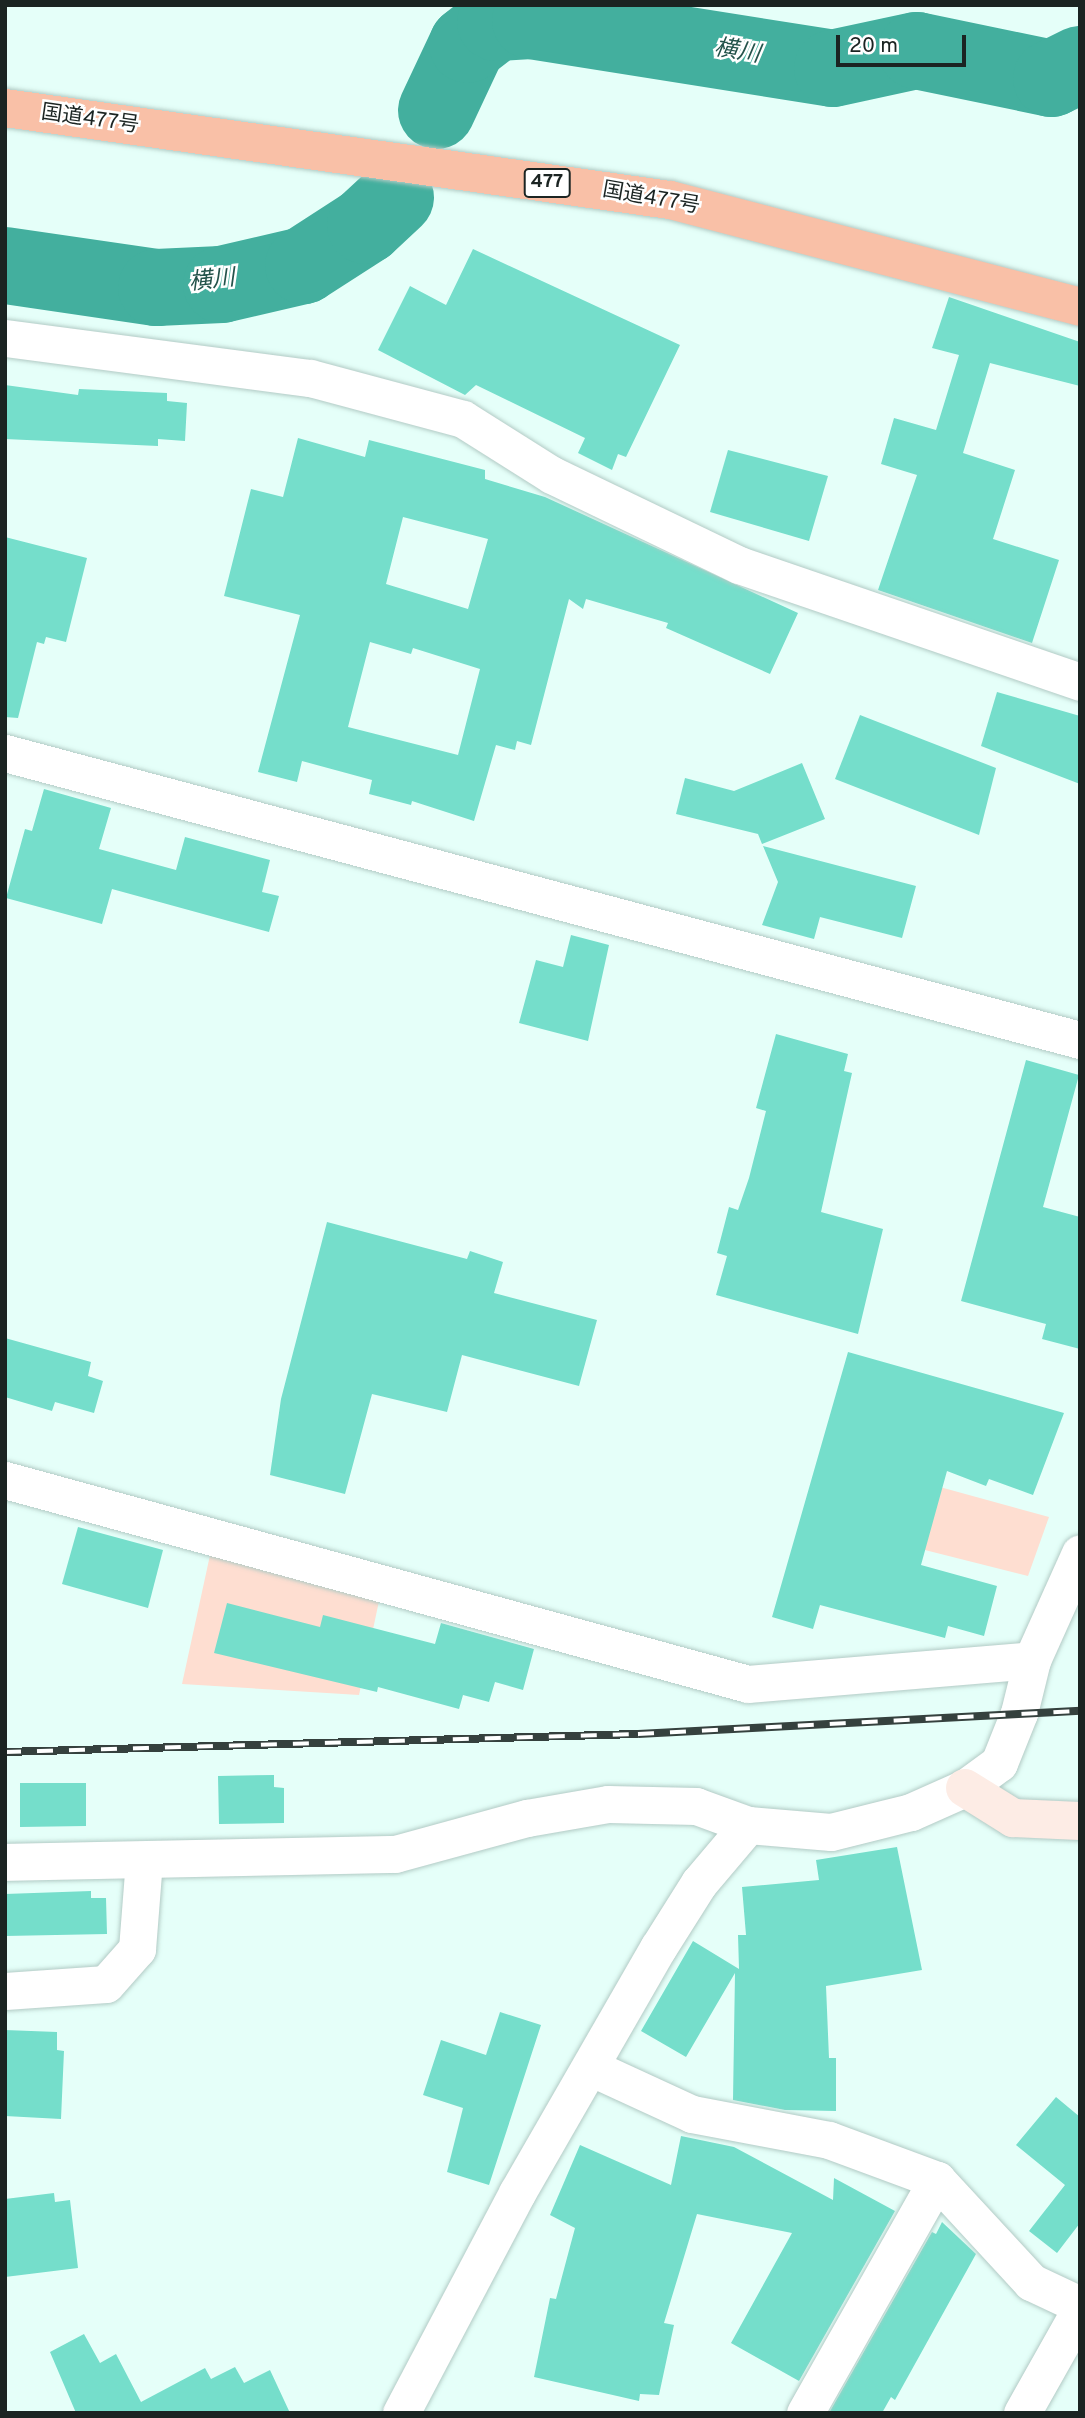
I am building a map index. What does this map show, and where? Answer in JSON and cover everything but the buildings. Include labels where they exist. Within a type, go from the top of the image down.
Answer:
[{"type":"highway","name":"国道477号","points":[[5,108],[670,200],[1080,307]]},
{"type":"street","points":[[5,338],[310,378],[463,419],[552,475],[740,565],[1080,682]]},
{"type":"street","points":[[5,753],[1080,1040]]},
{"type":"street","points":[[5,1480],[748,1684],[1032,1660]]},
{"type":"street","points":[[5,1862],[395,1854],[527,1818],[608,1804],[696,1806],[748,1825],[831,1832],[911,1812],[965,1788],[999,1763],[1019,1713],[1032,1660],[1080,1553]]},
{"type":"street","points":[[965,1788],[1013,1818],[1080,1821]]},
{"type":"street","points":[[401,2413],[517,2193],[686,1905],[748,1825]]},
{"type":"street","points":[[5,1991],[106,1984],[137,1949],[144,1860]]},
{"type":"street","points":[[592,2068],[692,2114],[829,2140],[937,2180],[1031,2282],[1080,2307],[1022,2413]]},
{"type":"street","points":[[805,2413],[937,2180]]},
{"type":"shaded area","points":[[929,1484],[1049,1517],[1028,1576],[909,1546]]},
{"type":"shaded area","points":[[212,1546],[382,1587],[359,1695],[182,1684]]},
{"type":"waterway","name":"横川","points":[[436,110],[467,44],[495,22],[530,20],[832,68],[916,50],[1051,78],[1080,64]]},
{"type":"waterway","name":"横川","points":[[5,265],[156,287],[221,284],[303,265],[365,225],[395,197]]},
{"type":"railway","points":[[5,1752],[638,1734],[1080,1711]]}]
